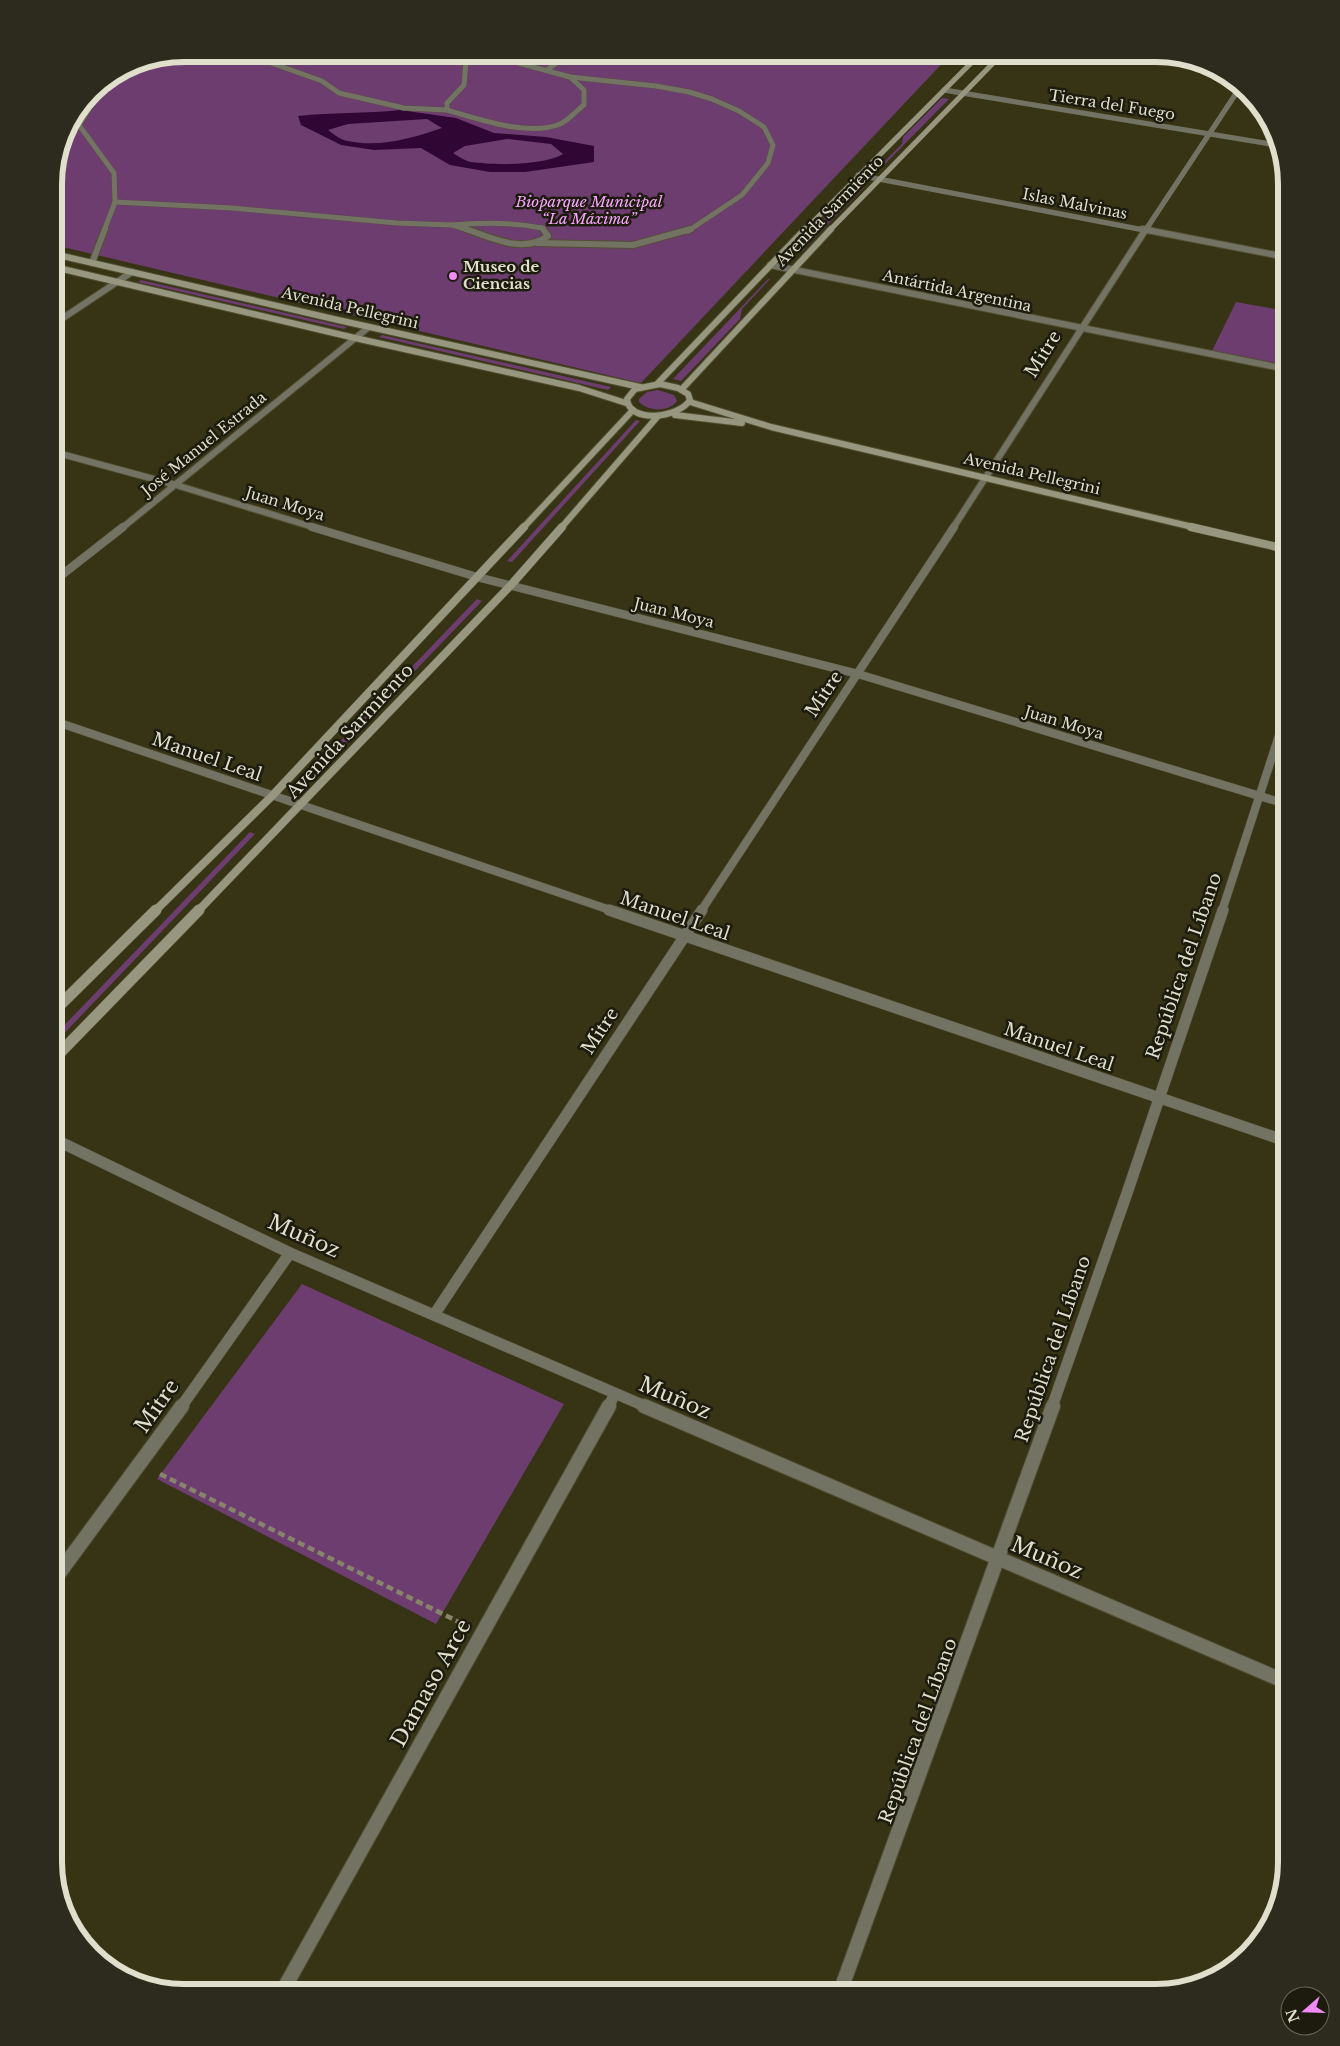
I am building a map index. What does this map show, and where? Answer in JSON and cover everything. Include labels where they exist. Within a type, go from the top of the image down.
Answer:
[{"type":"main road","name":"Avenida Sarmiento","points":[[657,384],[858,175],[971,63]]},
{"type":"main road","name":"Avenida Sarmiento","points":[[682,389],[792,269],[993,63]]},
{"type":"main road","name":"Avenida Pellegrini","points":[[63,256],[640,387]]},
{"type":"main road","name":"Avenida Pellegrini","points":[[63,269],[355,338],[579,388],[626,403]]},
{"type":"main road","points":[[633,410],[626,403],[627,395],[640,387],[657,384],[670,385],[682,389],[690,397],[687,407],[672,415]]},
{"type":"main road","name":"Avenida Pellegrini","points":[[690,402],[771,427],[1278,547]]},
{"type":"main road","name":"Avenida Sarmiento","points":[[63,1003],[272,796],[633,410]]},
{"type":"main road","name":"Avenida Pellegrini","points":[[633,410],[658,416],[672,415],[771,427]]},
{"type":"main road","name":"Avenida Sarmiento","points":[[62,1050],[301,806],[510,585],[658,416]]},
{"type":"street","points":[[269,62],[322,81],[339,93],[404,108],[447,110],[488,123],[537,128],[560,124],[584,104],[584,90],[570,77]]},
{"type":"street","points":[[447,110],[447,102],[464,85],[466,62]]},
{"type":"street","points":[[452,225],[492,239],[514,243],[633,244],[661,239],[690,230],[742,194],[768,164],[773,145],[764,127],[739,111],[712,99],[689,92],[664,88],[570,77],[513,62]]},
{"type":"street","points":[[548,70],[558,62]]},
{"type":"street","name":"Tierra del Fuego","points":[[944,90],[1270,144]]},
{"type":"street","name":"Mitre","points":[[434,1315],[858,674],[986,478],[1080,329],[1236,93]]},
{"type":"street","points":[[90,108],[79,125],[114,173],[115,202],[92,263]]},
{"type":"street","name":"Islas Malvinas","points":[[858,175],[1278,255]]},
{"type":"street","points":[[115,202],[232,208],[397,223],[452,225],[489,222],[514,223],[542,228],[548,236],[537,243]]},
{"type":"street","name":"Antártida Argentina","points":[[770,265],[1278,367]]},
{"type":"street","points":[[63,318],[120,282],[132,272]]},
{"type":"street","name":"José Manuel Estrada","points":[[63,574],[176,485],[369,327]]},
{"type":"street","name":"Juan Moya","points":[[63,454],[176,485],[477,577],[858,674],[1278,802]]},
{"type":"street","name":"Manuel Leal","points":[[63,724],[1278,1138]]},
{"type":"street","name":"República del Líbano","points":[[843,1984],[1000,1559],[1159,1098],[1278,740]]},
{"type":"street","name":"Muñoz","points":[[62,1143],[290,1253],[1278,1679]]},
{"type":"street","name":"Mitre","points":[[62,1569],[141,1464],[290,1253]]},
{"type":"street","name":"Damaso Arce","points":[[287,1983],[615,1394]]},
{"type":"path","points":[[141,1464],[482,1634]]},
{"type":"green space","name":"Bioparque Municipal “La Máxima”","points":[[184,62],[943,63],[641,383],[63,247],[63,176],[67,153],[75,130],[93,104],[116,83],[145,69]]},
{"type":"green space","points":[[942,98],[949,99],[882,167],[880,166],[902,144],[903,137]]},
{"type":"green space","points":[[855,186],[863,188],[801,252],[793,250]]},
{"type":"green space","points":[[770,279],[742,309],[740,319],[681,381],[673,379]]},
{"type":"green space","points":[[141,280],[347,327],[344,329],[138,282]]},
{"type":"green space","points":[[1236,302],[1278,310],[1278,363],[1212,351]]},
{"type":"green space","points":[[382,335],[611,387],[608,390],[379,337]]},
{"type":"green space","points":[[658,390],[674,395],[677,401],[664,409],[648,408],[639,402],[639,399],[647,392]]},
{"type":"green space","points":[[636,420],[640,421],[512,562],[507,561]]},
{"type":"green space","points":[[477,599],[482,601],[312,778],[307,776]]},
{"type":"green space","points":[[250,832],[255,834],[62,1035],[62,1027]]},
{"type":"green space","points":[[302,1284],[564,1404],[436,1624],[157,1479]]},
{"type":"shaded area","points":[[400,110],[456,118],[494,133],[546,137],[594,146],[594,162],[525,172],[490,172],[450,165],[421,148],[374,150],[341,145],[301,125],[298,116]],"holes":[[[427,119],[442,128],[384,143],[360,143],[345,140],[328,130],[348,124]],[[507,139],[551,144],[563,154],[544,161],[531,163],[493,164],[471,162],[453,153],[465,146]]]},
{"type":"place","name":"Museo de Ciencias","points":[[453,276]]}]
